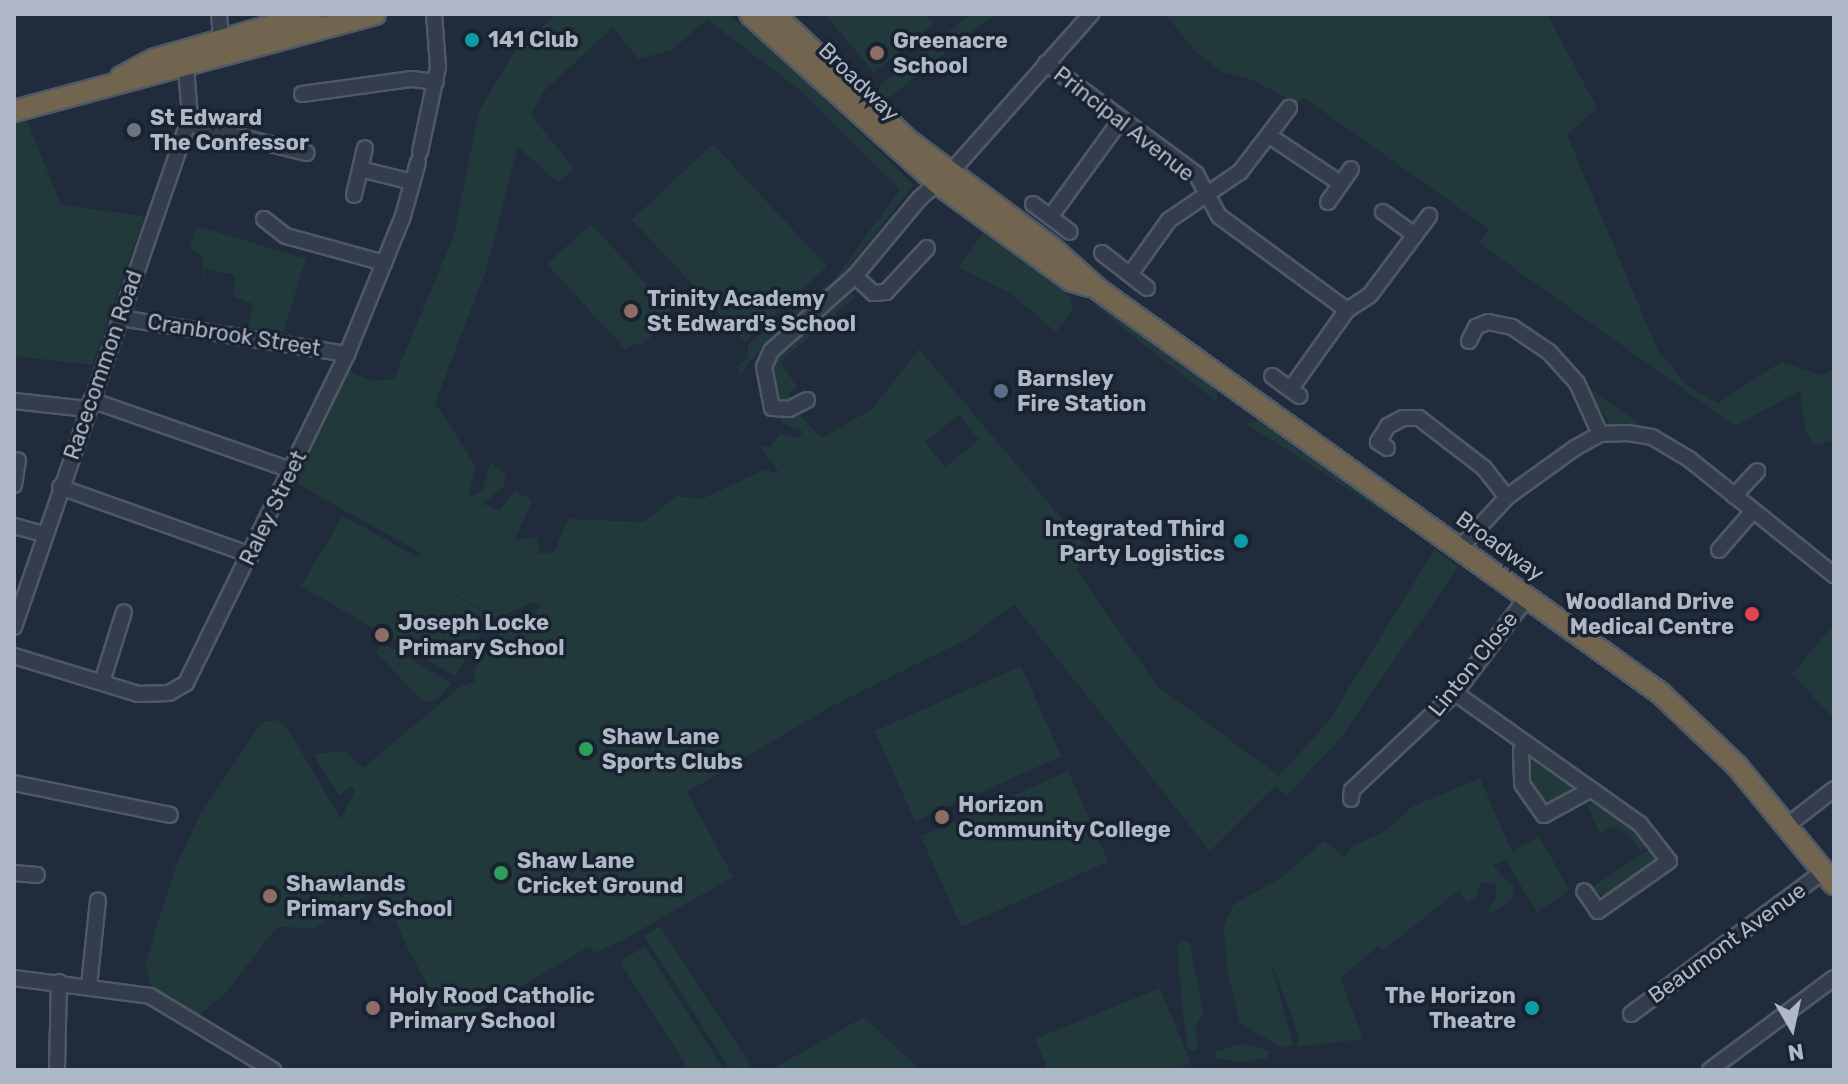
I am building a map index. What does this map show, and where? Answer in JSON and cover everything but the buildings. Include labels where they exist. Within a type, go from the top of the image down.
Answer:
[{"type":"highway","points":[[14,111],[100,89],[312,14]]},
{"type":"highway","points":[[227,46],[375,14]]},
{"type":"highway","name":"Broadway","points":[[750,14],[943,178],[1072,281],[1099,290],[1461,547],[1689,718],[1788,825],[1829,878]]},
{"type":"highway","name":"Broadway","points":[[774,14],[943,178]]},
{"type":"street","points":[[221,14],[227,46]]},
{"type":"street","name":"Raley Street","points":[[14,656],[153,695],[169,693],[186,683],[347,354],[384,263],[412,182],[436,82],[434,14]]},
{"type":"street","points":[[807,400],[789,409],[772,408],[766,359],[855,276],[1091,14]]},
{"type":"street","name":"Racecommon Road","points":[[14,627],[188,124],[188,102],[180,60]]},
{"type":"street","name":"Principal Avenue","points":[[1046,63],[1120,121],[1196,174],[1219,216],[1347,310]]},
{"type":"street","points":[[302,94],[318,86],[412,79],[436,82]]},
{"type":"street","points":[[1131,273],[1169,220],[1240,172],[1271,137],[1289,108]]},
{"type":"street","points":[[1051,216],[1120,121]]},
{"type":"street","points":[[188,124],[307,153]]},
{"type":"street","points":[[1271,137],[1340,183]]},
{"type":"street","points":[[354,195],[365,148]]},
{"type":"street","points":[[360,169],[412,182]]},
{"type":"street","points":[[1328,202],[1351,169]]},
{"type":"street","points":[[1033,204],[1070,232]]},
{"type":"street","points":[[1383,212],[1415,235]]},
{"type":"street","points":[[1272,376],[1296,392],[1347,310],[1370,295],[1429,216]]},
{"type":"street","points":[[264,219],[286,236],[384,263]]},
{"type":"street","points":[[855,276],[873,293],[886,292],[927,248]]},
{"type":"street","points":[[1102,253],[1147,288]]},
{"type":"street","name":"Cranbrook Street","points":[[120,318],[347,354]]},
{"type":"street","points":[[1469,341],[1476,327],[1488,322],[1512,327],[1549,352],[1577,383],[1600,434]]},
{"type":"street","points":[[14,401],[89,404],[291,470]]},
{"type":"street","points":[[1387,448],[1378,442],[1388,426],[1403,418],[1419,418],[1474,459],[1507,497]]},
{"type":"street","points":[[1461,547],[1507,497],[1600,434],[1652,437],[1734,496],[1834,575]]},
{"type":"street","points":[[1734,496],[1757,471]]},
{"type":"street","points":[[60,487],[251,555]]},
{"type":"street","points":[[1719,550],[1752,512]]},
{"type":"street","points":[[14,526],[44,534]]},
{"type":"street","name":"Linton Close","points":[[1351,799],[1352,790],[1455,693],[1528,596]]},
{"type":"street","points":[[102,682],[124,612]]},
{"type":"street","points":[[1455,693],[1640,824],[1669,861],[1598,911],[1584,891]]},
{"type":"street","points":[[1525,744],[1521,751],[1522,784],[1544,815],[1590,790]]},
{"type":"street","points":[[14,783],[170,815]]},
{"type":"street","points":[[1788,825],[1834,789]]},
{"type":"street","points":[[14,873],[37,875]]},
{"type":"street","name":"Beaumont Avenue","points":[[1631,1014],[1829,878]]},
{"type":"street","points":[[89,986],[98,900]]},
{"type":"street","points":[[14,978],[150,996],[273,1070]]},
{"type":"street","points":[[1710,1070],[1834,978]]},
{"type":"street","points":[[57,1069],[59,982]]},
{"type":"green space","points":[[557,14],[726,14],[757,35],[914,185],[838,280],[764,344],[741,373],[736,367],[748,357],[748,344],[836,278],[900,189],[801,91],[707,19],[672,50],[638,59],[613,27],[544,91],[531,115],[574,169],[558,182],[518,147],[486,270],[435,403],[475,465],[469,497],[482,491],[490,463],[505,473],[504,486],[483,504],[499,510],[515,491],[532,500],[515,540],[538,537],[538,554],[554,552],[568,519],[644,522],[676,496],[702,499],[764,470],[780,474],[760,446],[770,447],[780,434],[799,438],[803,431],[783,424],[778,415],[797,412],[822,438],[872,409],[919,349],[1090,552],[1076,569],[1157,686],[1279,776],[1328,722],[1435,549],[1458,567],[1340,739],[1287,795],[1275,786],[1210,851],[1014,604],[967,639],[830,707],[687,792],[733,877],[621,941],[595,953],[590,946],[450,1028],[405,943],[382,886],[315,928],[277,927],[227,991],[200,1015],[152,987],[145,964],[176,866],[199,817],[262,722],[278,720],[289,731],[341,819],[355,791],[351,786],[339,796],[313,754],[344,751],[363,768],[461,686],[476,681],[473,670],[506,625],[534,615],[540,605],[532,602],[497,619],[374,546],[490,616],[455,676],[301,586],[343,516],[417,557],[421,553],[294,482],[348,371],[371,381],[394,379],[454,235],[479,111],[516,49]],"holes":[[[959,415],[979,440],[945,467],[925,442]]]},
{"type":"green space","points":[[825,14],[925,14],[934,24],[874,73]]},
{"type":"green space","points":[[971,14],[995,14],[882,103],[871,92]]},
{"type":"green space","points":[[1165,14],[1547,14],[1597,108],[1567,135],[1658,351],[1689,387],[1718,403],[1781,362],[1821,375],[1834,370],[1834,440],[1815,446],[1805,430],[1800,391],[1735,426],[1479,243],[1489,229],[1303,97],[1297,104],[1255,81],[1221,71],[1195,51]]},
{"type":"green space","points":[[26,118],[61,205],[145,216],[92,365],[14,356],[14,121]]},
{"type":"green space","points":[[713,144],[827,266],[746,342],[632,220]]},
{"type":"green space","points":[[591,224],[670,310],[671,318],[642,345],[634,343],[626,350],[547,264]]},
{"type":"green space","points":[[197,226],[306,259],[283,332],[247,328],[253,304],[233,296],[235,275],[206,269],[203,279],[203,256],[190,248]]},
{"type":"green space","points":[[986,230],[1071,297],[1073,310],[1056,332],[1010,293],[958,267]]},
{"type":"green space","points":[[852,293],[855,297],[780,362],[797,387],[788,394],[794,402],[777,403],[771,369],[776,357]]},
{"type":"green space","points":[[1094,305],[1103,305],[1215,381],[1218,403]]},
{"type":"green space","points":[[1585,385],[1648,430],[1611,427]]},
{"type":"green space","points":[[1263,419],[1428,532],[1416,533],[1247,424]]},
{"type":"green space","points":[[1834,624],[1834,719],[1792,674]]},
{"type":"green space","points":[[382,642],[451,683],[438,699],[424,703],[376,652]]},
{"type":"green space","points":[[1021,666],[1061,756],[915,822],[875,731]]},
{"type":"green space","points":[[1540,760],[1572,785],[1572,793],[1555,806],[1545,806],[1536,796],[1525,768],[1527,761]]},
{"type":"green space","points":[[1068,771],[1108,861],[961,927],[921,836]]},
{"type":"green space","points":[[1480,778],[1512,852],[1539,836],[1569,890],[1537,913],[1506,860],[1493,865],[1514,888],[1512,899],[1491,914],[1488,910],[1497,897],[1495,884],[1480,883],[1476,898],[1467,902],[1459,890],[1383,950],[1379,946],[1340,978],[1363,1039],[1297,1047],[1299,1035],[1270,960],[1293,1045],[1282,1048],[1240,1023],[1227,970],[1224,926],[1234,904],[1281,878],[1324,841],[1345,857],[1350,848],[1387,830],[1412,807]]},
{"type":"green space","points":[[1595,802],[1638,831],[1649,844],[1640,851],[1628,834],[1613,827],[1600,833],[1587,805]]},
{"type":"green space","points":[[1653,847],[1659,856],[1656,865],[1607,898],[1591,888]]},
{"type":"green space","points":[[660,926],[753,1069],[731,1070],[644,936]]},
{"type":"green space","points":[[1183,940],[1190,943],[1203,1012],[1196,1027],[1197,1050],[1188,1050],[1182,1004],[1177,945]]},
{"type":"green space","points":[[645,946],[724,1070],[689,1070],[620,962]]},
{"type":"green space","points":[[1160,988],[1191,1063],[1175,1070],[1048,1070],[1035,1039]]},
{"type":"green space","points":[[864,1017],[920,1070],[771,1070]]},
{"type":"green space","points":[[1242,1043],[1269,1051],[1268,1058],[1242,1062],[1215,1058],[1216,1052]]},
{"type":"place","name":"141 Club","points":[[472,40]]},
{"type":"place","name":"Greenacre School","points":[[877,53]]},
{"type":"place","name":"St Edward The Confessor","points":[[134,130]]},
{"type":"place","name":"Trinity Academy St Edward's School","points":[[631,311]]},
{"type":"place","name":"Barnsley Fire Station","points":[[1001,391]]},
{"type":"place","name":"Integrated Third Party Logistics","points":[[1241,541]]},
{"type":"place","name":"Woodland Drive Medical Centre","points":[[1752,614]]},
{"type":"place","name":"Joseph Locke Primary School","points":[[382,635]]},
{"type":"place","name":"Shaw Lane Sports Clubs","points":[[586,749]]},
{"type":"place","name":"Horizon Community College","points":[[942,817]]},
{"type":"place","name":"Shaw Lane Cricket Ground","points":[[501,873]]},
{"type":"place","name":"Shawlands Primary School","points":[[270,896]]},
{"type":"place","name":"Holy Rood Catholic Primary School","points":[[373,1008]]},
{"type":"place","name":"The Horizon Theatre","points":[[1532,1008]]}]
